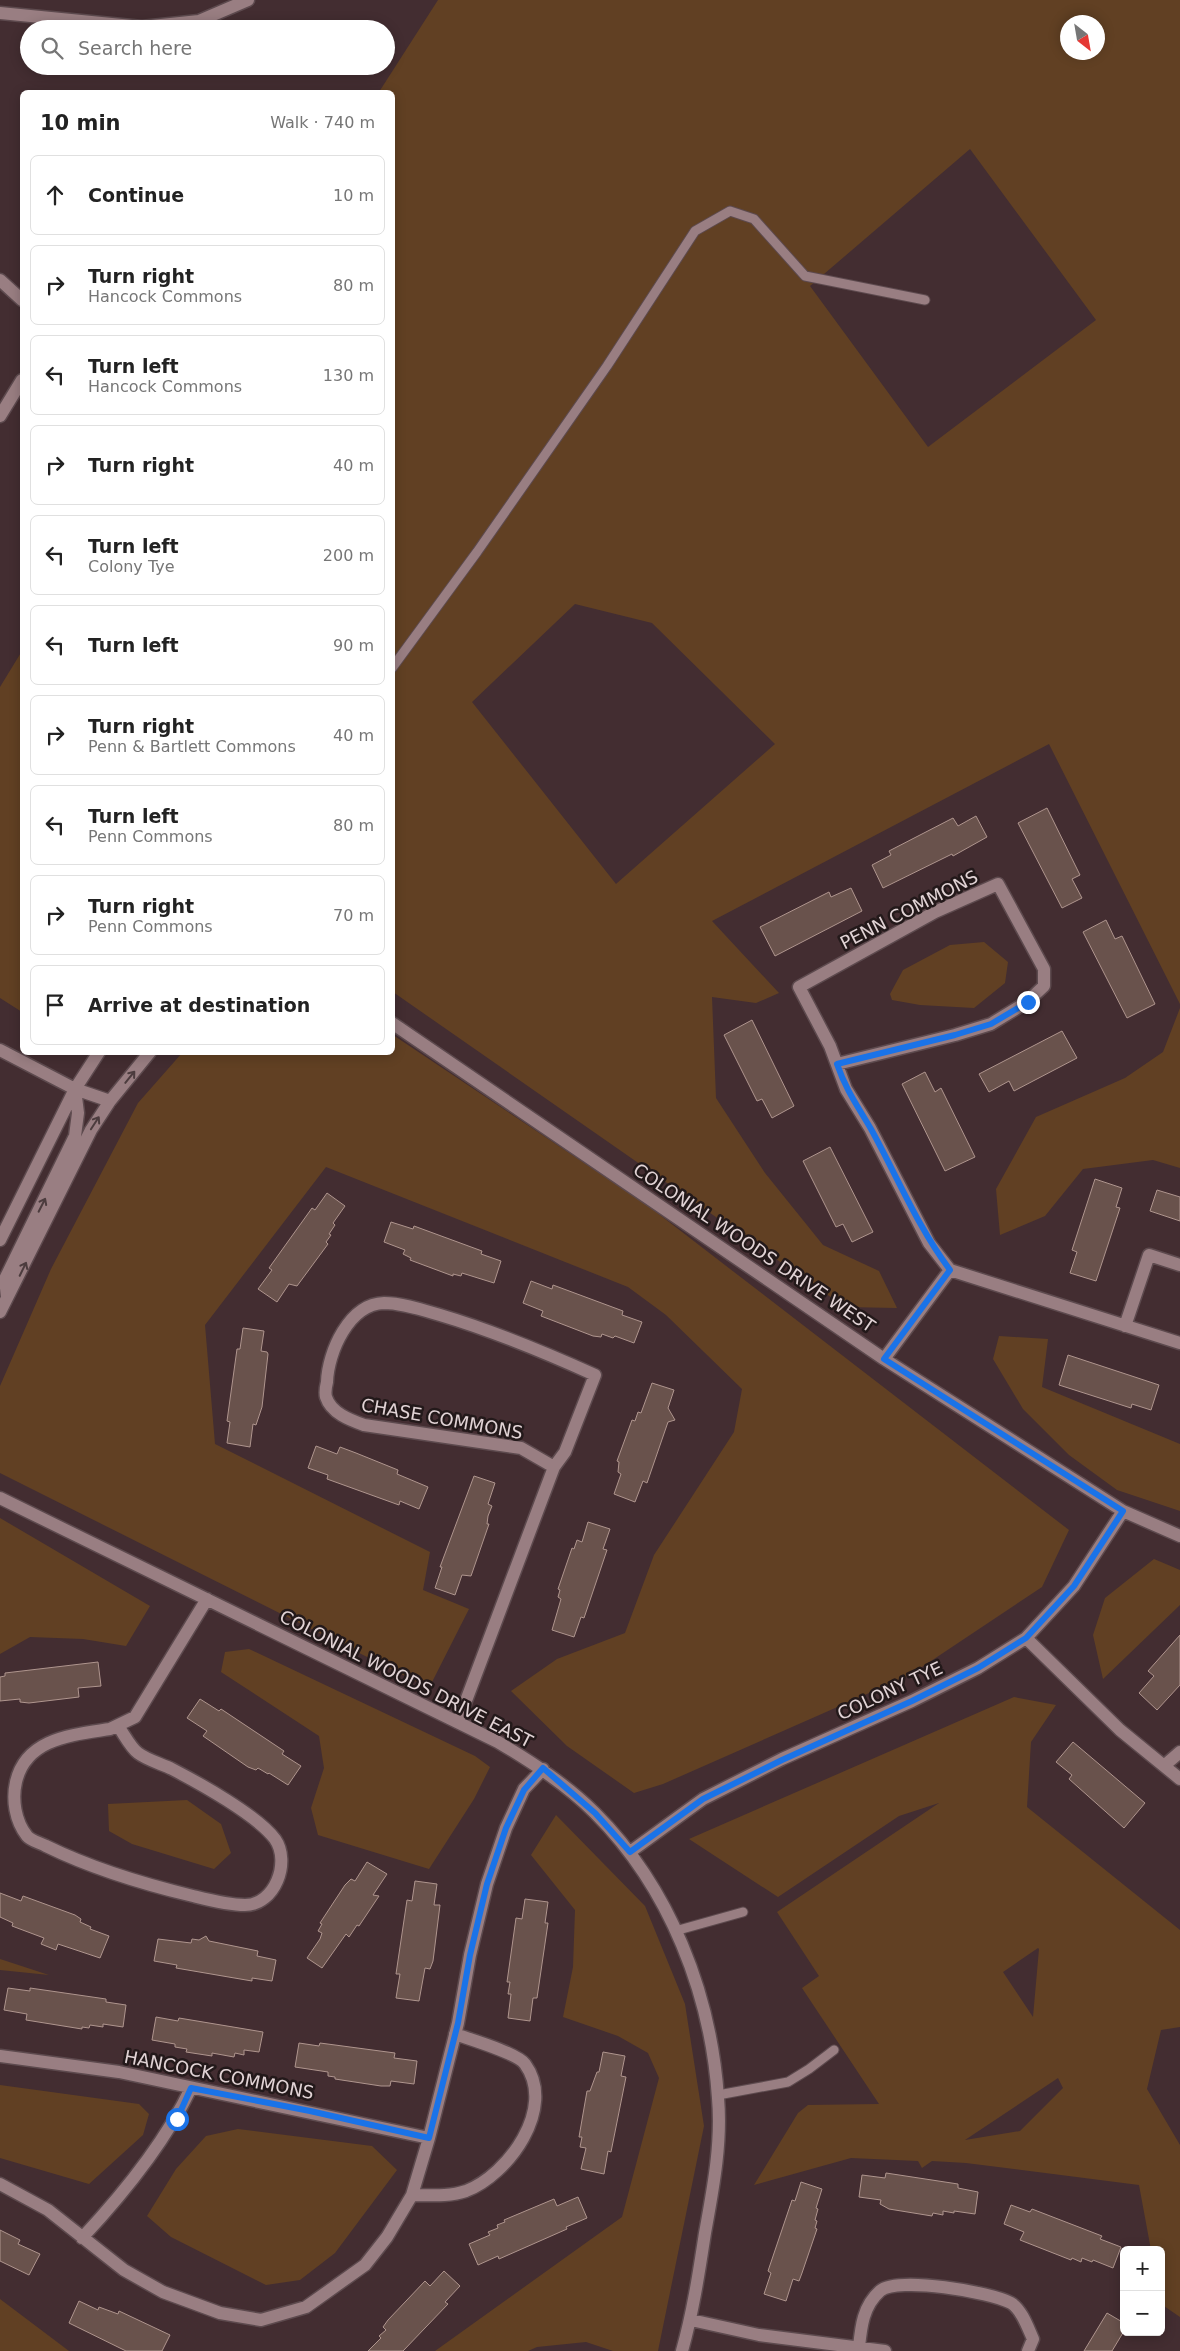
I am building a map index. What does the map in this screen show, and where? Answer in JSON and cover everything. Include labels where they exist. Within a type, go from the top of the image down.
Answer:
[{"type":"street","points":[[201,20],[248,0]]},
{"type":"street","points":[[0,13],[71,20]]},
{"type":"street","points":[[0,280],[20,298]]},
{"type":"street","points":[[0,416],[20,383]]},
{"type":"street","name":"PENN COMMONS","points":[[837,1064],[955,1035],[991,1024],[1028,1002],[1044,986],[1044,969],[998,884],[935,912],[799,988],[830,1046],[846,1089],[870,1128],[929,1242],[950,1270]]},
{"type":"street","name":"COLONIAL WOODS DRIVE WEST","points":[[395,1025],[884,1359],[1123,1511],[1180,1536]]},
{"type":"street","points":[[0,1050],[75,1089],[110,1101]]},
{"type":"street","points":[[0,1240],[75,1089],[97,1055]]},
{"type":"street","points":[[0,1312],[20,1276],[91,1130],[110,1101],[148,1055]]},
{"type":"street","points":[[7,1297],[5,1279],[75,1136],[78,1113],[75,1089]]},
{"type":"street","points":[[1125,1326],[1149,1255],[1180,1265]]},
{"type":"street","points":[[884,1359],[950,1270],[1180,1343]]},
{"type":"street","name":"CHASE COMMONS","points":[[458,1722],[554,1467],[565,1452],[595,1375],[524,1343],[478,1326],[416,1308],[384,1303],[370,1307],[354,1317],[336,1341],[327,1372],[326,1396],[334,1409],[349,1420],[364,1425],[522,1448],[554,1467]]},
{"type":"street","name":"COLONIAL WOODS DRIVE EAST","points":[[0,1498],[498,1742],[543,1768],[595,1813],[630,1852],[668,1914],[690,1962],[711,2033],[718,2095],[718,2143],[713,2184],[690,2320],[682,2351]]},
{"type":"street","name":"COLONY TYE","points":[[630,1852],[703,1799],[775,1763],[912,1701],[978,1668],[1026,1638],[1074,1586],[1123,1511]]},
{"type":"street","points":[[118,1726],[138,1753],[212,1790],[255,1821],[275,1840],[282,1861],[276,1884],[266,1898],[246,1906],[165,1889],[68,1856],[27,1837],[18,1821],[13,1794],[19,1769],[32,1751],[51,1741],[110,1729],[135,1718],[207,1599]]},
{"type":"street","points":[[1026,1638],[1120,1730],[1180,1779]]},
{"type":"street","points":[[1165,1765],[1180,1752]]},
{"type":"street","points":[[0,2184],[48,2210],[124,2270],[162,2292],[220,2313],[261,2320],[306,2307],[365,2265],[387,2237],[412,2195],[429,2138],[455,2034],[470,1955],[496,1856],[506,1828],[524,1790],[543,1768]]},
{"type":"street","points":[[412,2195],[445,2195],[466,2191],[487,2178],[521,2146],[531,2124],[535,2094],[531,2076],[524,2063],[492,2047],[455,2034]]},
{"type":"street","name":"HANCOCK COMMONS","points":[[0,2056],[119,2072],[310,2111],[429,2138]]},
{"type":"street","points":[[82,2238],[103,2216],[177,2119],[191,2088]]},
{"type":"street","points":[[859,2347],[861,2324],[867,2306],[880,2290],[892,2286],[924,2285],[984,2293],[1013,2304],[1025,2321],[1033,2339],[1028,2351]]},
{"type":"street","points":[[690,2320],[758,2335],[885,2351]]},
{"type":"lane","points":[[395,664],[477,552],[596,382],[695,232],[730,211],[754,219],[805,276],[925,300]]},
{"type":"lane","points":[[676,1931],[743,1912]]},
{"type":"lane","points":[[718,2095],[788,2082],[834,2050]]},
{"type":"shaded area","points":[[438,0],[1180,0],[1180,1004],[1049,744],[712,921],[779,993],[756,1003],[712,997],[716,1098],[765,1173],[823,1245],[879,1271],[897,1308],[845,1307],[395,993],[395,90],[380,90],[390,75],[395,75],[395,67]],"holes":[[[970,149],[1096,320],[928,447],[810,286]],[[575,604],[652,623],[775,744],[616,884],[472,702]]]},
{"type":"shaded area","points":[[20,654],[20,1011],[0,998],[0,687]]},
{"type":"shaded area","points":[[984,942],[1008,962],[1005,983],[974,1008],[920,1005],[892,1000],[890,994],[903,970],[950,945]]},
{"type":"shaded area","points":[[1180,1008],[1180,1168],[1153,1160],[1083,1169],[1045,1216],[1000,1235],[996,1189],[1036,1117],[1125,1078],[1163,1052]]},
{"type":"shaded area","points":[[395,1036],[647,1205],[1069,1530],[1042,1587],[910,1675],[663,1784],[634,1793],[567,1746],[511,1691],[557,1659],[625,1633],[654,1555],[734,1432],[742,1389],[666,1315],[628,1287],[326,1167],[205,1325],[215,1444],[430,1552],[423,1590],[469,1609],[429,1688],[0,1473],[0,1386],[51,1269],[138,1103],[180,1055],[395,1055]]},
{"type":"shaded area","points":[[999,1336],[1048,1339],[1042,1387],[1180,1444],[1180,1511],[1117,1490],[1069,1455],[1023,1409],[993,1359]]},
{"type":"shaded area","points":[[0,1518],[150,1606],[126,1646],[83,1639],[30,1637],[0,1654]]},
{"type":"shaded area","points":[[1154,1559],[1180,1570],[1180,1605],[1103,1679],[1093,1635],[1105,1598]]},
{"type":"shaded area","points":[[249,1649],[475,1756],[490,1767],[474,1799],[429,1869],[318,1835],[311,1808],[324,1768],[319,1736],[221,1672],[225,1652]]},
{"type":"shaded area","points":[[1014,1697],[1056,1705],[1031,1742],[1027,1807],[1180,1930],[1180,2027],[1161,2030],[1147,2089],[1180,2145],[1180,2317],[1165,2307],[1165,2246],[1150,2246],[1139,2185],[966,2163],[932,2161],[922,2168],[918,2161],[851,2158],[754,2185],[798,2113],[808,2105],[879,2104],[802,1988],[819,1976],[777,1912],[939,1803],[899,1816],[778,1897],[689,1839]],"holes":[[[1039,1949],[1033,2017],[1003,1972]],[[1058,2078],[1063,2088],[1020,2131],[965,2140]]]},
{"type":"shaded area","points":[[187,1800],[221,1824],[231,1853],[214,1869],[132,1844],[109,1831],[108,1804]]},
{"type":"shaded area","points":[[556,1815],[645,1906],[685,2004],[704,2126],[658,2351],[613,2351],[586,2342],[537,2347],[528,2351],[435,2351],[622,2217],[659,2078],[648,2053],[618,2036],[563,2017],[573,1967],[575,1910],[531,1855]]},
{"type":"shaded area","points":[[0,1959],[49,1975],[0,1970]]},
{"type":"shaded area","points":[[0,2085],[139,2104],[149,2114],[143,2135],[89,2184],[0,2158]]},
{"type":"shaded area","points":[[238,2129],[372,2146],[397,2170],[335,2253],[300,2280],[266,2285],[171,2237],[147,2216],[176,2169],[206,2136]]},
{"type":"shaded area","points":[[0,2299],[4,2302],[69,2351],[0,2351]]},
{"type":"building","points":[[1047,808],[1080,875],[1072,879],[1082,898],[1062,908],[1018,823]]},
{"type":"building","points":[[976,816],[987,837],[953,856],[952,854],[883,888],[872,865],[891,855],[889,851],[953,818],[958,826]]},
{"type":"building","points":[[851,888],[862,911],[775,956],[760,927],[829,892],[831,897]]},
{"type":"building","points":[[1106,920],[1115,939],[1122,936],[1155,1004],[1127,1018],[1083,932]]},
{"type":"building","points":[[752,1020],[794,1106],[772,1118],[762,1099],[757,1101],[724,1035]]},
{"type":"building","points":[[1062,1031],[1077,1058],[1014,1091],[1009,1081],[989,1092],[979,1074]]},
{"type":"building","points":[[925,1072],[935,1092],[941,1088],[975,1157],[945,1171],[902,1084]]},
{"type":"building","points":[[830,1147],[873,1232],[852,1242],[843,1224],[836,1227],[803,1161]]},
{"type":"building","points":[[1095,1179],[1122,1188],[1116,1207],[1120,1208],[1096,1281],[1070,1273],[1077,1252],[1072,1250]]},
{"type":"building","points":[[1157,1190],[1180,1197],[1180,1221],[1150,1211]]},
{"type":"building","points":[[327,1193],[345,1206],[333,1223],[335,1225],[326,1242],[328,1244],[297,1286],[289,1284],[277,1302],[258,1289],[272,1270],[269,1268],[312,1208],[315,1210]]},
{"type":"building","points":[[391,1222],[413,1229],[414,1226],[482,1251],[481,1254],[501,1261],[494,1283],[462,1273],[461,1276],[453,1274],[453,1276],[410,1260],[411,1258],[403,1254],[405,1250],[384,1242]]},
{"type":"building","points":[[531,1281],[552,1289],[553,1285],[623,1311],[622,1315],[642,1322],[634,1343],[615,1336],[613,1338],[602,1334],[601,1337],[593,1336],[541,1316],[543,1311],[523,1303]]},
{"type":"building","points":[[243,1328],[264,1331],[261,1351],[268,1354],[262,1407],[256,1425],[253,1424],[250,1447],[227,1443],[230,1422],[227,1421],[237,1349],[240,1349]]},
{"type":"building","points":[[1068,1355],[1159,1385],[1151,1410],[1132,1404],[1131,1408],[1059,1385]]},
{"type":"building","points":[[652,1383],[674,1390],[668,1408],[675,1420],[668,1422],[647,1483],[643,1481],[635,1502],[614,1494],[621,1474],[618,1472],[619,1462],[617,1461],[632,1420],[635,1421],[638,1412],[641,1413]]},
{"type":"building","points":[[316,1446],[337,1454],[340,1447],[398,1470],[397,1474],[428,1487],[419,1509],[400,1501],[399,1505],[327,1479],[328,1475],[308,1468]]},
{"type":"building","points":[[474,1476],[495,1483],[488,1504],[492,1506],[488,1516],[487,1524],[489,1524],[471,1576],[462,1575],[455,1595],[435,1588],[442,1567],[440,1567]]},
{"type":"building","points":[[588,1522],[610,1529],[603,1549],[607,1550],[584,1618],[581,1617],[574,1637],[552,1630],[561,1599],[558,1597],[560,1590],[558,1589],[572,1548],[574,1549],[577,1540],[582,1542]]},
{"type":"building","points":[[1180,1635],[1180,1685],[1157,1710],[1139,1693],[1154,1676],[1148,1671]]},
{"type":"building","points":[[98,1662],[101,1686],[78,1688],[79,1697],[29,1703],[20,1702],[20,1699],[0,1701],[0,1677],[5,1676],[5,1673]]},
{"type":"building","points":[[200,1699],[219,1711],[221,1709],[284,1751],[282,1754],[301,1766],[288,1785],[258,1768],[256,1770],[248,1767],[203,1736],[207,1731],[187,1718]]},
{"type":"building","points":[[1073,1742],[1145,1803],[1124,1828],[1069,1779],[1072,1775],[1056,1762]]},
{"type":"building","points":[[367,1862],[387,1874],[373,1895],[379,1896],[359,1926],[357,1925],[349,1937],[346,1934],[322,1968],[307,1958],[320,1939],[322,1933],[318,1931],[322,1924],[320,1923],[345,1885],[351,1879],[355,1881]]},
{"type":"building","points":[[415,1881],[437,1884],[434,1905],[440,1905],[433,1961],[430,1969],[425,1968],[419,2001],[396,1998],[400,1974],[396,1974],[407,1900],[412,1901]]},
{"type":"building","points":[[0,1893],[21,1901],[23,1896],[75,1915],[81,1919],[80,1922],[91,1927],[90,1929],[109,1936],[100,1958],[58,1944],[56,1950],[41,1944],[44,1938],[12,1926],[13,1923],[0,1917]]},
{"type":"building","points":[[525,1899],[548,1902],[545,1923],[548,1923],[537,1998],[533,1998],[530,2021],[508,2018],[511,1994],[508,1994],[510,1982],[507,1982],[516,1918],[522,1919]]},
{"type":"building","points":[[206,1936],[209,1941],[258,1951],[257,1956],[276,1960],[272,1981],[252,1978],[252,1981],[176,1968],[177,1965],[154,1961],[158,1939],[191,1943],[192,1939],[199,1940]]},
{"type":"building","points":[[8,1988],[30,1991],[30,1988],[106,1999],[106,2002],[126,2005],[123,2027],[103,2024],[103,2027],[90,2025],[89,2028],[82,2027],[82,2029],[26,2020],[27,2014],[4,2010]]},
{"type":"building","points":[[156,2017],[178,2021],[179,2018],[263,2032],[259,2052],[244,2050],[244,2055],[235,2053],[234,2057],[212,2053],[212,2056],[186,2052],[187,2049],[175,2047],[175,2044],[152,2040]]},
{"type":"building","points":[[299,2043],[319,2046],[320,2043],[395,2053],[394,2058],[417,2061],[414,2084],[391,2081],[390,2086],[381,2086],[335,2079],[335,2077],[328,2076],[328,2072],[295,2067]]},
{"type":"building","points":[[603,2052],[625,2056],[621,2076],[626,2077],[611,2152],[608,2151],[604,2174],[581,2169],[586,2148],[580,2147],[582,2137],[579,2137],[587,2091],[590,2091],[597,2072],[599,2072]]},
{"type":"building","points":[[886,2173],[958,2184],[958,2188],[978,2192],[975,2214],[943,2211],[943,2215],[933,2213],[932,2216],[889,2209],[880,2204],[881,2200],[859,2197],[862,2175],[885,2178]]},
{"type":"building","points":[[801,2182],[822,2189],[816,2208],[818,2209],[815,2228],[817,2229],[799,2281],[793,2279],[786,2301],[764,2294],[771,2273],[768,2271],[792,2200],[795,2201]]},
{"type":"building","points":[[578,2197],[587,2218],[566,2227],[567,2229],[499,2259],[498,2256],[478,2265],[469,2244],[490,2235],[488,2232],[498,2228],[497,2225],[505,2222],[504,2220],[554,2199],[557,2206]]},
{"type":"building","points":[[1011,2205],[1030,2212],[1032,2209],[1102,2236],[1100,2239],[1120,2247],[1120,2250],[1113,2268],[1093,2260],[1092,2262],[1082,2258],[1081,2262],[1072,2258],[1071,2260],[1020,2240],[1024,2232],[1004,2224]]},
{"type":"building","points":[[0,2230],[20,2240],[18,2244],[40,2254],[29,2275],[0,2261]]},
{"type":"building","points":[[444,2271],[460,2286],[445,2302],[448,2304],[403,2351],[368,2351],[381,2338],[379,2336],[386,2330],[383,2327],[388,2320],[425,2281],[430,2286]]},
{"type":"building","points":[[79,2301],[98,2310],[99,2307],[118,2314],[119,2311],[170,2335],[162,2351],[126,2351],[69,2323]]},
{"type":"building","points":[[1107,2313],[1120,2321],[1121,2336],[1112,2351],[1084,2351]]},
{"type":"route","points":[[177,2119],[191,2088],[310,2111],[429,2138],[458,2023],[470,1955],[487,1884],[506,1828],[524,1790],[543,1768],[595,1813],[630,1852],[703,1799],[978,1668],[1026,1638],[1074,1586],[1123,1511],[884,1359],[950,1270],[929,1242],[870,1128],[846,1089],[837,1064],[955,1035],[991,1024],[1028,1002]]}]
